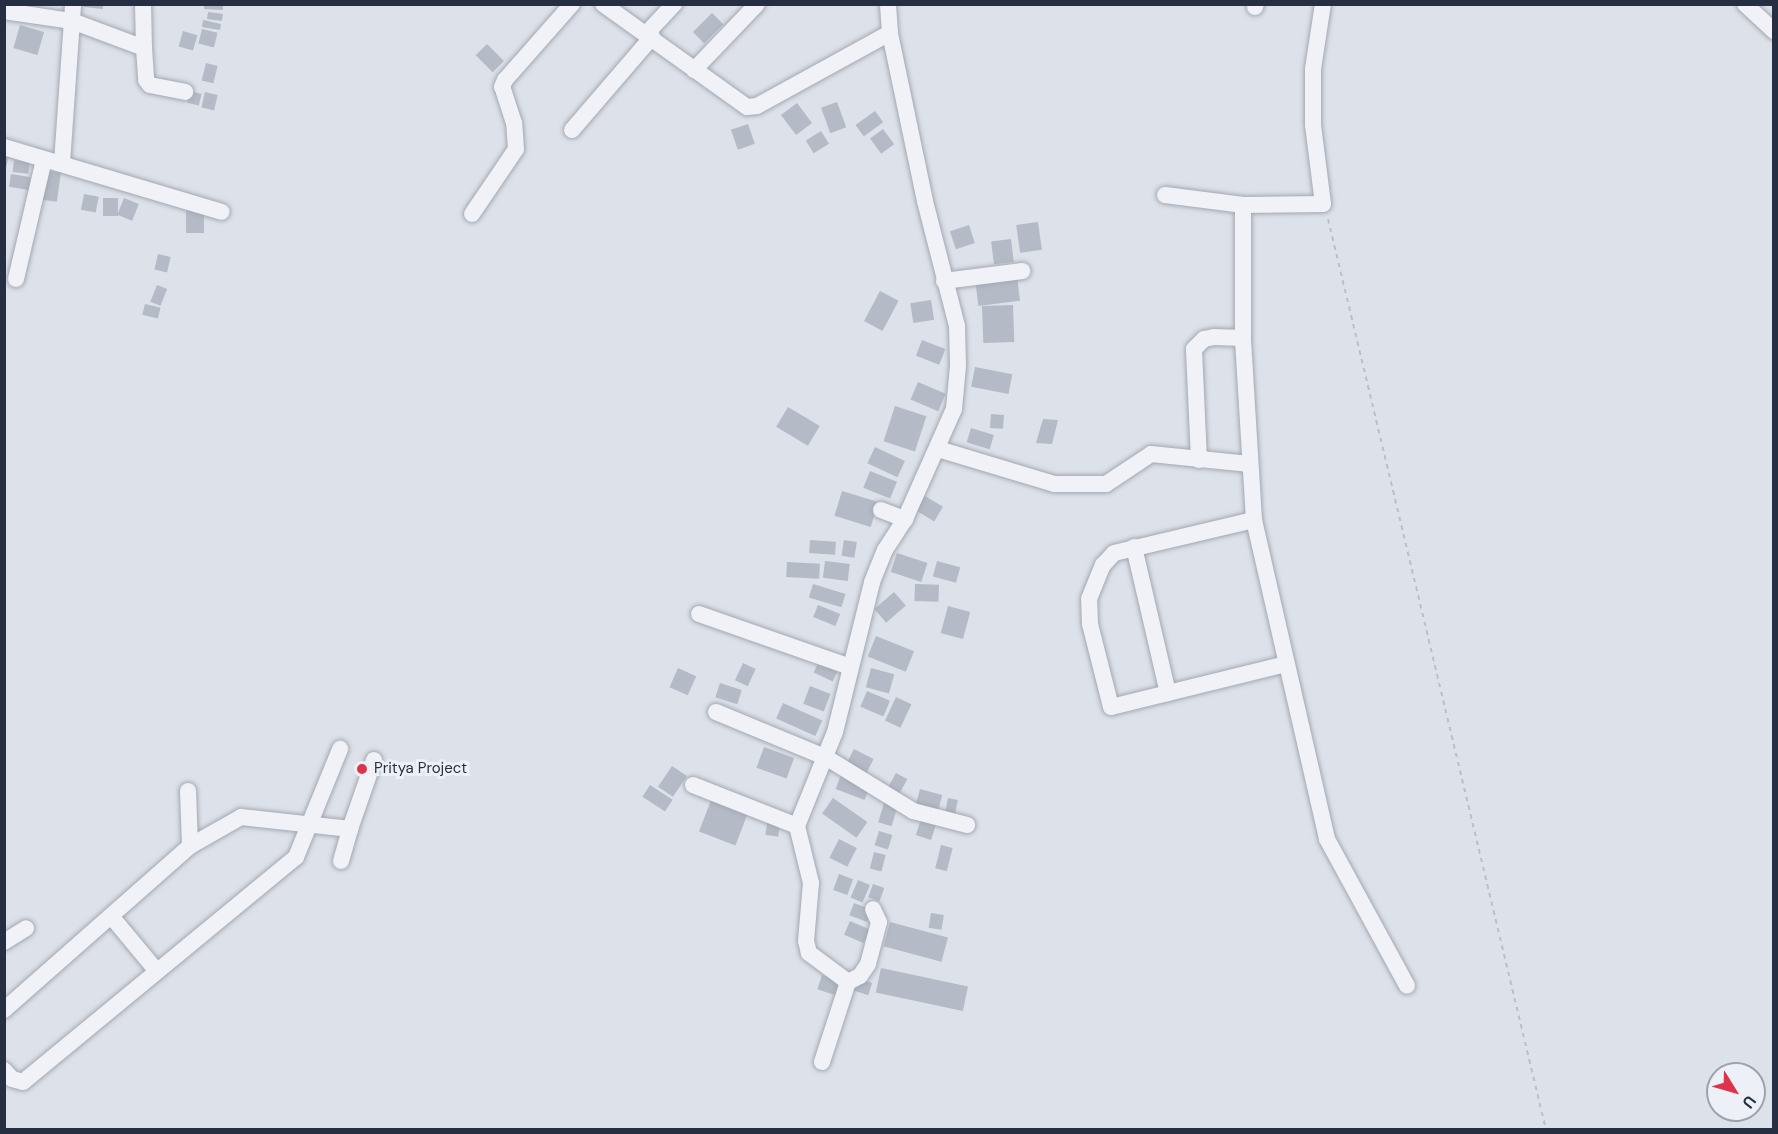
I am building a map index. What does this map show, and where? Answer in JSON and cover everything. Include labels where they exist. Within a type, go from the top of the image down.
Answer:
[{"type":"street","points":[[143,4],[146,80],[150,85],[185,92]]},
{"type":"street","points":[[472,214],[516,149],[514,123],[501,87],[572,4]]},
{"type":"street","points":[[603,4],[649,35],[736,103],[757,106],[890,33]]},
{"type":"street","points":[[572,130],[674,4]]},
{"type":"street","points":[[694,70],[757,4]]},
{"type":"street","points":[[848,982],[809,953],[806,941],[811,883],[797,826],[827,759],[872,582],[885,550],[906,519],[954,410],[958,366],[957,326],[944,281],[890,33],[888,4]]},
{"type":"street","points":[[1165,195],[1243,205],[1323,204],[1313,125],[1313,69],[1323,4]]},
{"type":"street","points":[[1745,4],[1773,31]]},
{"type":"street","points":[[4,10],[72,13],[144,48]]},
{"type":"street","points":[[62,163],[72,13]]},
{"type":"street","points":[[4,147],[222,212]]},
{"type":"street","points":[[16,279],[44,160]]},
{"type":"street","points":[[1243,205],[1243,338],[1254,520],[1327,839],[1407,986]]},
{"type":"street","points":[[944,281],[1022,271]]},
{"type":"street","points":[[1199,460],[1194,349],[1204,339],[1243,338]]},
{"type":"street","points":[[938,449],[1031,479],[1096,486],[1106,484],[1151,454],[1249,464]]},
{"type":"street","points":[[881,510],[906,519]]},
{"type":"street","points":[[1254,520],[1114,553],[1103,566],[1089,600],[1090,624],[1108,704],[1111,707],[1286,664]]},
{"type":"street","points":[[1134,548],[1167,693]]},
{"type":"street","points":[[699,614],[850,667]]},
{"type":"street","points":[[716,712],[827,759],[913,811],[967,825]]},
{"type":"street","points":[[4,1070],[16,1082],[23,1082],[156,970],[296,857],[340,749]]},
{"type":"street","points":[[341,861],[374,760]]},
{"type":"street","points":[[693,785],[797,826]]},
{"type":"street","points":[[188,790],[190,846]]},
{"type":"street","points":[[4,1010],[190,846],[242,817],[350,829]]},
{"type":"street","points":[[822,1062],[848,982],[860,976],[868,964],[879,922],[873,909]]},
{"type":"street","points":[[111,916],[156,970]]},
{"type":"street","points":[[4,942],[26,928]]},
{"type":"path","points":[[1323,204],[1546,1130]]},
{"type":"building","points":[[84,4],[103,4],[103,9],[84,7]]},
{"type":"building","points":[[204,4],[223,4],[223,10],[204,9]]},
{"type":"building","points":[[208,12],[223,14],[222,21],[207,19]]},
{"type":"building","points":[[712,13],[723,24],[704,43],[693,32]]},
{"type":"building","points":[[203,20],[221,24],[220,30],[202,27]]},
{"type":"building","points":[[20,25],[44,32],[37,55],[13,48]]},
{"type":"building","points":[[202,29],[218,33],[214,47],[198,44]]},
{"type":"building","points":[[183,31],[197,35],[193,51],[179,46]]},
{"type":"building","points":[[487,44],[504,61],[493,72],[476,55]]},
{"type":"building","points":[[206,63],[218,66],[213,83],[202,80]]},
{"type":"building","points":[[190,91],[202,94],[199,106],[187,103]]},
{"type":"building","points":[[205,92],[218,95],[214,111],[201,108]]},
{"type":"building","points":[[837,102],[846,127],[830,133],[821,108]]},
{"type":"building","points":[[797,103],[812,123],[796,135],[781,115]]},
{"type":"building","points":[[875,111],[883,122],[864,136],[856,125]]},
{"type":"building","points":[[748,124],[755,144],[738,150],[731,130]]},
{"type":"building","points":[[883,129],[894,144],[881,154],[870,138]]},
{"type":"building","points":[[821,131],[829,144],[814,153],[806,141]]},
{"type":"building","points":[[4,155],[9,156],[5,171],[4,171]]},
{"type":"building","points":[[14,160],[30,162],[28,174],[13,172]]},
{"type":"building","points":[[46,171],[61,173],[57,202],[42,200]]},
{"type":"building","points":[[11,174],[31,177],[29,190],[9,187]]},
{"type":"building","points":[[84,194],[99,197],[96,213],[81,210]]},
{"type":"building","points":[[103,198],[118,198],[118,216],[103,216]]},
{"type":"building","points":[[124,198],[139,204],[132,221],[117,215]]},
{"type":"building","points":[[186,211],[204,211],[204,233],[186,233]]},
{"type":"building","points":[[1038,222],[1042,250],[1020,253],[1016,225]]},
{"type":"building","points":[[969,225],[975,243],[956,249],[950,231]]},
{"type":"building","points":[[1011,239],[1014,262],[994,264],[991,241]]},
{"type":"building","points":[[158,254],[171,257],[167,273],[154,270]]},
{"type":"building","points":[[1017,276],[1020,301],[978,306],[975,281]]},
{"type":"building","points":[[157,285],[167,289],[160,306],[150,302]]},
{"type":"building","points":[[880,291],[899,301],[883,331],[864,321]]},
{"type":"building","points":[[931,300],[934,320],[913,323],[910,303]]},
{"type":"building","points":[[145,304],[161,308],[158,319],[142,315]]},
{"type":"building","points":[[1013,305],[1014,342],[983,343],[982,306]]},
{"type":"building","points":[[922,340],[945,349],[939,365],[916,356]]},
{"type":"building","points":[[975,367],[1012,374],[1008,394],[971,387]]},
{"type":"building","points":[[918,382],[946,394],[938,411],[911,399]]},
{"type":"building","points":[[895,406],[926,416],[915,451],[884,441]]},
{"type":"building","points":[[788,407],[820,426],[808,446],[776,427]]},
{"type":"building","points":[[991,414],[1004,415],[1003,429],[990,428]]},
{"type":"building","points":[[1043,419],[1058,420],[1052,444],[1036,443]]},
{"type":"building","points":[[971,428],[994,435],[990,449],[967,442]]},
{"type":"building","points":[[875,447],[905,461],[897,477],[867,463]]},
{"type":"building","points":[[870,471],[897,482],[890,499],[863,488]]},
{"type":"building","points":[[842,491],[878,502],[871,527],[834,516]]},
{"type":"building","points":[[925,496],[943,507],[934,521],[916,511]]},
{"type":"building","points":[[810,540],[836,542],[835,555],[809,553]]},
{"type":"building","points":[[844,540],[857,542],[854,558],[841,556]]},
{"type":"building","points":[[897,553],[927,563],[921,582],[891,572]]},
{"type":"building","points":[[825,561],[850,564],[848,581],[823,578]]},
{"type":"building","points":[[937,561],[960,567],[956,583],[933,576]]},
{"type":"building","points":[[787,562],[820,564],[819,579],[786,577]]},
{"type":"building","points":[[813,584],[846,594],[841,607],[809,597]]},
{"type":"building","points":[[915,584],[939,585],[938,602],[914,601]]},
{"type":"building","points":[[894,592],[906,606],[886,623],[874,609]]},
{"type":"building","points":[[818,605],[840,614],[835,626],[813,617]]},
{"type":"building","points":[[948,606],[970,612],[963,639],[941,633]]},
{"type":"building","points":[[876,636],[914,651],[906,672],[868,656]]},
{"type":"building","points":[[820,659],[839,668],[833,681],[814,673]]},
{"type":"building","points":[[743,663],[756,669],[748,686],[735,680]]},
{"type":"building","points":[[678,668],[696,676],[688,695],[669,687]]},
{"type":"building","points":[[871,668],[894,674],[889,694],[866,687]]},
{"type":"building","points":[[720,683],[742,690],[737,704],[715,697]]},
{"type":"building","points":[[810,686],[831,694],[824,712],[803,704]]},
{"type":"building","points":[[867,691],[890,701],[883,716],[860,707]]},
{"type":"building","points":[[896,697],[911,704],[900,728],[885,721]]},
{"type":"building","points":[[783,703],[822,720],[815,736],[776,719]]},
{"type":"building","points":[[764,747],[794,758],[787,779],[756,768]]},
{"type":"building","points":[[854,749],[874,759],[865,776],[845,766]]},
{"type":"building","points":[[672,766],[687,776],[673,797],[658,787]]},
{"type":"building","points":[[896,773],[907,779],[900,793],[888,787]]},
{"type":"building","points":[[841,775],[870,786],[865,800],[836,789]]},
{"type":"building","points":[[650,785],[673,800],[665,811],[642,797]]},
{"type":"building","points":[[920,789],[942,795],[937,814],[915,808]]},
{"type":"building","points":[[713,795],[749,809],[735,845],[699,831]]},
{"type":"building","points":[[833,798],[867,822],[857,838],[822,814]]},
{"type":"building","points":[[948,798],[958,800],[955,814],[945,812]]},
{"type":"building","points":[[884,803],[897,807],[892,826],[878,822]]},
{"type":"building","points":[[922,816],[937,821],[931,840],[916,835]]},
{"type":"building","points":[[768,818],[781,820],[778,837],[765,835]]},
{"type":"building","points":[[879,831],[892,835],[888,849],[875,845]]},
{"type":"building","points":[[839,839],[857,848],[847,867],[829,858]]},
{"type":"building","points":[[941,845],[953,848],[947,871],[935,868]]},
{"type":"building","points":[[874,852],[886,855],[882,871],[870,868]]},
{"type":"building","points":[[839,874],[853,879],[847,895],[833,890]]},
{"type":"building","points":[[858,880],[870,885],[863,903],[851,897]]},
{"type":"building","points":[[873,884],[884,888],[879,901],[868,897]]},
{"type":"building","points":[[854,903],[872,910],[867,922],[849,915]]},
{"type":"building","points":[[931,913],[944,915],[941,930],[929,928]]},
{"type":"building","points":[[850,921],[869,929],[863,943],[844,935]]},
{"type":"building","points":[[890,922],[948,938],[941,962],[884,946]]},
{"type":"building","points":[[881,968],[968,987],[963,1011],[876,992]]},
{"type":"building","points":[[822,975],[840,981],[835,995],[817,989]]},
{"type":"building","points":[[857,978],[872,983],[868,995],[853,990]]},
{"type":"place","name":"Pritya Project","points":[[362,769]]}]
